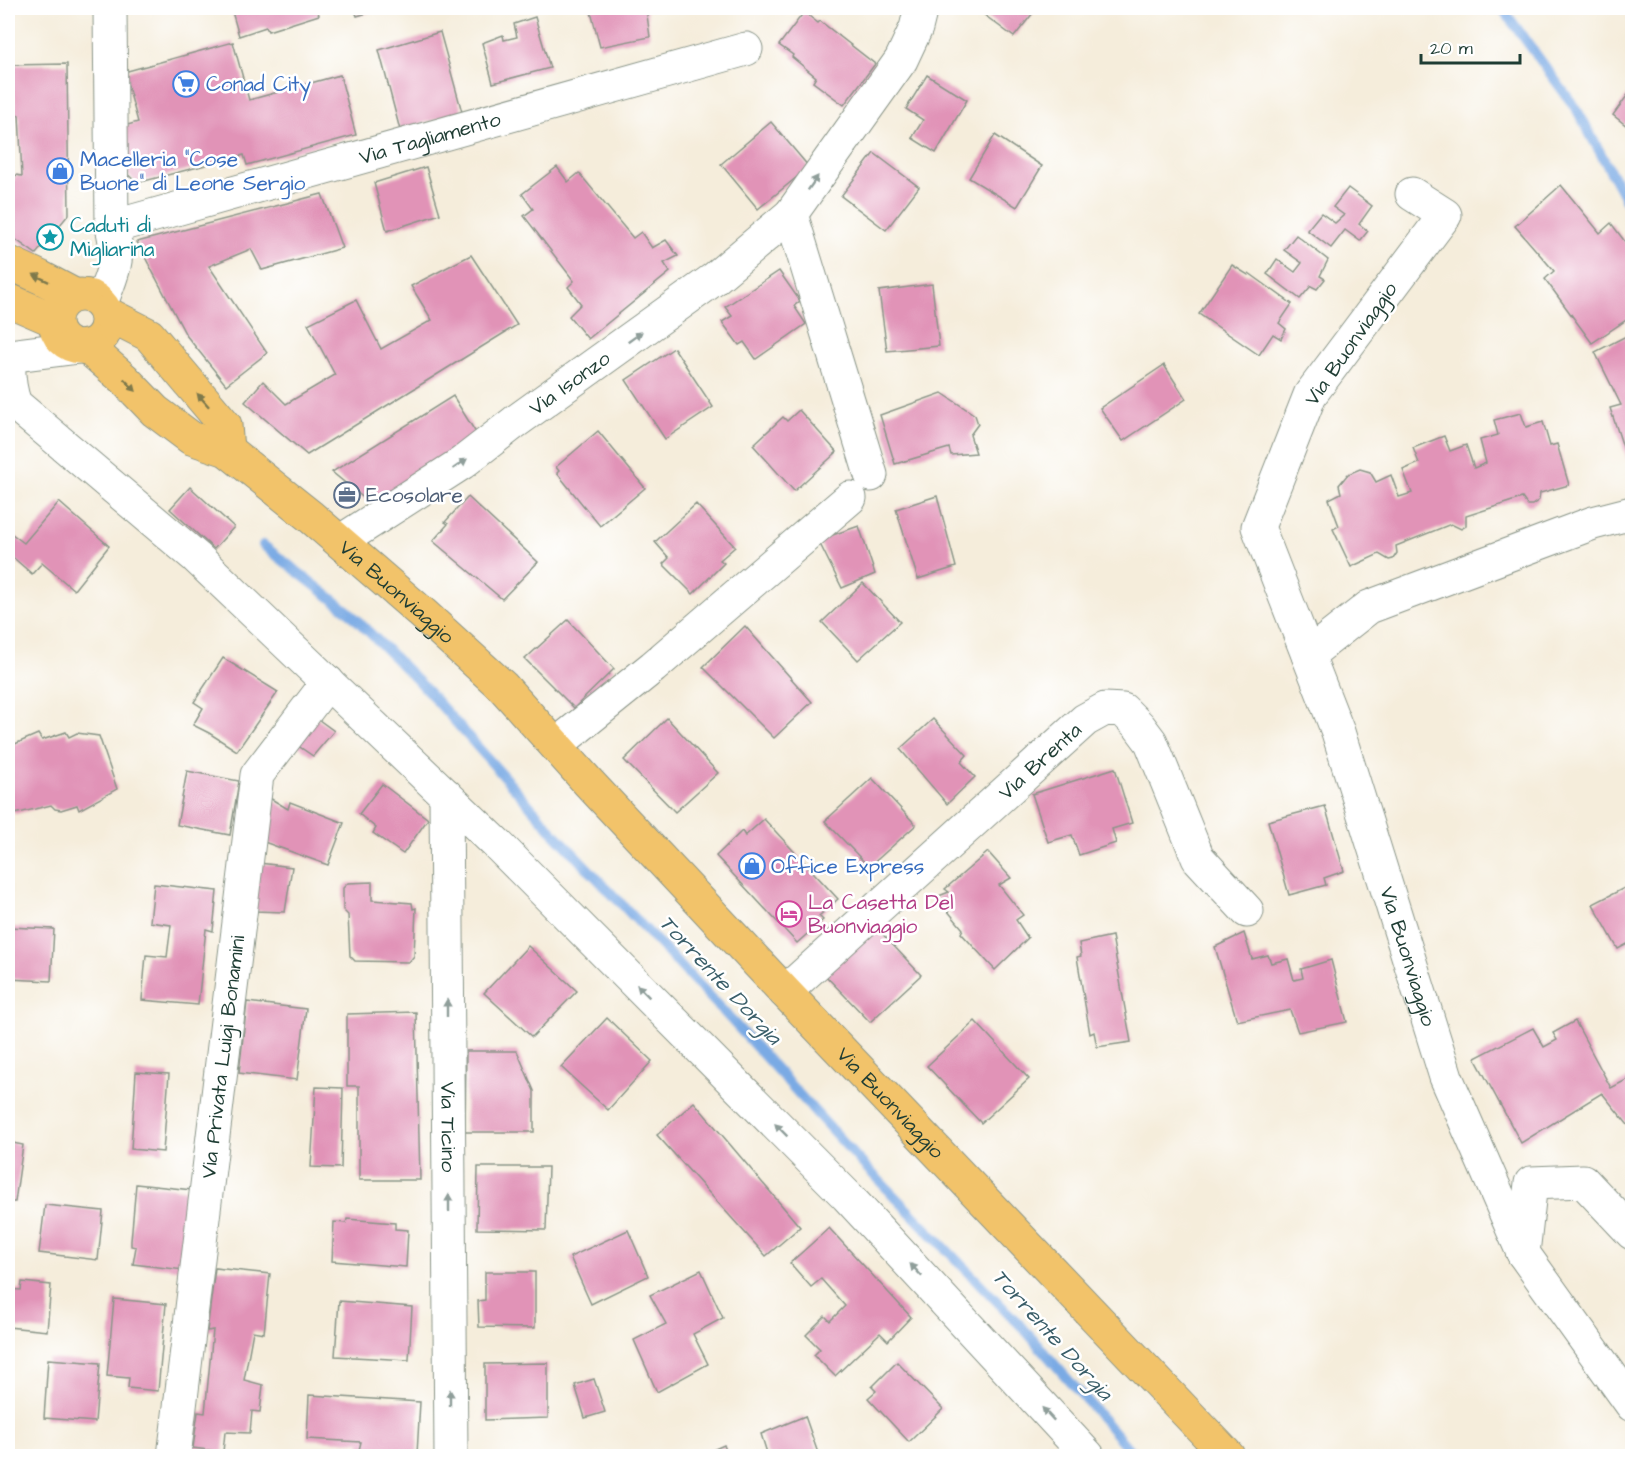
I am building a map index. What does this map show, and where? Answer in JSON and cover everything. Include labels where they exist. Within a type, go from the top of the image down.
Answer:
[{"type":"main road","points":[[8,262],[40,277],[78,309],[107,323],[102,336],[92,345],[82,347]]},
{"type":"main road","points":[[8,300],[78,309],[149,334],[225,425],[227,450]]},
{"type":"main road","name":"Via Buonviaggio","points":[[78,309],[57,333],[66,343],[82,347],[124,379],[155,411],[191,438],[227,450],[341,541],[503,687],[589,783],[785,992],[1228,1456]]},
{"type":"street","points":[[8,352],[78,309],[116,262],[117,244],[112,227],[110,8]]},
{"type":"street","name":"Via Isonzo","points":[[341,541],[462,463],[515,422],[714,279],[790,214],[901,60],[916,28],[921,8]]},
{"type":"street","name":"Via Tagliamento","points":[[112,227],[746,49]]},
{"type":"street","name":"Via Buonviaggio","points":[[1412,194],[1445,215],[1310,395],[1258,527],[1338,732],[1446,1077],[1523,1253],[1632,1406]]},
{"type":"street","points":[[790,214],[871,474]]},
{"type":"street","points":[[8,352],[82,347]]},
{"type":"street","points":[[8,352],[8,370],[15,404],[196,557],[514,861],[847,1196],[1088,1456]]},
{"type":"street","points":[[556,745],[653,667],[850,498]]},
{"type":"street","points":[[1308,655],[1369,607],[1593,523],[1632,513]]},
{"type":"street","name":"Via Privata Luigi Bonamini","points":[[174,1456],[257,775],[328,682]]},
{"type":"street","name":"Via Brenta","points":[[785,992],[1076,727],[1084,720],[1106,709],[1123,710],[1151,742],[1198,858],[1247,911]]},
{"type":"street","name":"Via Ticino","points":[[446,795],[451,1456]]},
{"type":"street","points":[[1523,1253],[1531,1183],[1583,1181],[1632,1233]]},
{"type":"building","points":[[231,8],[317,8],[319,15],[268,31],[266,27],[239,36]]},
{"type":"building","points":[[354,8],[384,8],[357,16]]},
{"type":"building","points":[[590,8],[646,8],[650,37],[600,47]]},
{"type":"building","points":[[975,8],[1037,8],[1014,37]]},
{"type":"building","points":[[804,12],[818,23],[820,21],[875,64],[844,105],[813,82],[816,77],[779,45]]},
{"type":"building","points":[[535,17],[550,68],[493,83],[482,43],[503,35],[504,40],[517,37],[514,24]]},
{"type":"building","points":[[440,32],[462,112],[400,130],[379,50]]},
{"type":"building","points":[[233,42],[249,100],[340,75],[356,135],[247,165],[244,155],[137,183],[124,171],[124,126],[138,122],[124,72]]},
{"type":"building","points":[[67,64],[69,214],[36,254],[8,234],[8,189],[16,175],[22,176],[19,115],[15,115],[14,95],[8,95],[8,65]]},
{"type":"building","points":[[927,75],[967,100],[936,153],[912,138],[923,120],[906,109]]},
{"type":"building","points":[[1632,89],[1632,130],[1613,115]]},
{"type":"building","points":[[771,122],[809,167],[758,209],[721,164]]},
{"type":"building","points":[[995,135],[1042,166],[1017,207],[969,178]]},
{"type":"building","points":[[874,153],[919,187],[886,230],[841,196]]},
{"type":"building","points":[[426,167],[440,214],[387,231],[374,183]]},
{"type":"building","points":[[557,167],[568,182],[579,173],[633,238],[641,232],[652,248],[666,240],[678,256],[664,263],[670,272],[588,339],[569,316],[581,304],[568,287],[574,281],[524,216],[533,209],[522,194]]},
{"type":"building","points":[[1561,185],[1600,233],[1611,223],[1632,251],[1632,259],[1629,260],[1632,267],[1632,316],[1592,343],[1545,279],[1554,271],[1515,226]]},
{"type":"building","points":[[1348,188],[1372,206],[1359,224],[1368,231],[1360,241],[1345,230],[1331,248],[1307,230],[1321,213],[1335,223],[1344,215],[1333,207]]},
{"type":"building","points":[[322,194],[342,248],[262,270],[251,249],[209,266],[267,353],[226,385],[186,335],[137,242]]},
{"type":"building","points":[[1296,235],[1328,260],[1320,276],[1325,279],[1317,289],[1311,286],[1300,299],[1267,274],[1277,259],[1295,272],[1302,263],[1284,250]]},
{"type":"building","points":[[471,255],[517,325],[307,455],[245,402],[263,381],[286,404],[335,375],[308,324],[356,300],[381,349],[432,320],[411,286]]},
{"type":"building","points":[[1232,265],[1248,275],[1249,273],[1292,304],[1279,323],[1286,329],[1281,339],[1273,334],[1259,355],[1199,314]]},
{"type":"building","points":[[779,271],[800,301],[794,306],[806,324],[756,359],[744,342],[739,345],[722,322],[732,316],[725,307]]},
{"type":"building","points":[[932,284],[939,346],[887,351],[879,291]]},
{"type":"building","points":[[1632,333],[1632,474],[1610,408],[1621,405],[1595,352]]},
{"type":"building","points":[[674,348],[713,407],[665,439],[626,380]]},
{"type":"building","points":[[1164,365],[1186,399],[1123,441],[1100,408]]},
{"type":"building","points":[[942,393],[975,415],[978,424],[970,435],[976,453],[951,455],[949,448],[895,464],[880,415]]},
{"type":"building","points":[[453,396],[478,436],[371,504],[332,472]]},
{"type":"building","points":[[799,410],[837,452],[794,491],[753,445],[783,417],[787,421]]},
{"type":"building","points":[[1521,413],[1526,427],[1543,422],[1550,446],[1557,444],[1569,485],[1540,493],[1539,500],[1532,505],[1527,505],[1522,498],[1466,516],[1466,526],[1461,529],[1451,524],[1396,546],[1397,553],[1393,559],[1389,560],[1379,554],[1351,567],[1333,529],[1339,526],[1329,499],[1341,493],[1339,485],[1348,474],[1360,469],[1370,472],[1376,482],[1391,475],[1399,497],[1412,493],[1403,470],[1419,463],[1413,448],[1444,436],[1450,451],[1466,445],[1474,468],[1486,463],[1480,440],[1498,435],[1494,420]]},
{"type":"building","points":[[598,431],[645,488],[600,526],[557,473],[559,471],[556,467]]},
{"type":"building","points":[[190,487],[234,527],[214,549],[170,509]]},
{"type":"building","points":[[937,496],[956,567],[918,579],[896,509]]},
{"type":"building","points":[[468,497],[538,562],[502,599],[433,541],[448,524],[445,522]]},
{"type":"building","points":[[59,502],[109,546],[74,590],[42,563],[32,574],[8,553],[8,531],[24,543]]},
{"type":"building","points":[[696,504],[735,547],[720,560],[724,563],[693,594],[663,564],[669,558],[655,542]]},
{"type":"building","points":[[859,526],[875,574],[842,588],[818,540]]},
{"type":"building","points":[[863,583],[900,622],[858,660],[822,622]]},
{"type":"building","points":[[568,620],[614,669],[574,708],[525,659]]},
{"type":"building","points":[[745,626],[812,702],[774,738],[703,667]]},
{"type":"building","points":[[223,658],[278,692],[237,751],[193,725],[203,708],[194,702]]},
{"type":"building","points":[[315,717],[334,731],[313,756],[294,743]]},
{"type":"building","points":[[667,718],[718,773],[675,812],[624,760]]},
{"type":"building","points":[[933,719],[967,755],[961,762],[975,777],[947,804],[900,749]]},
{"type":"building","points":[[66,732],[69,737],[77,733],[99,736],[117,789],[79,810],[77,805],[61,810],[51,805],[15,814],[12,808],[8,809],[8,735],[10,734],[15,744],[38,734],[42,740]]},
{"type":"building","points":[[1115,768],[1132,823],[1112,829],[1116,843],[1079,855],[1072,835],[1048,842],[1032,794]]},
{"type":"building","points":[[187,771],[239,781],[230,835],[177,825]]},
{"type":"building","points":[[872,778],[916,825],[869,867],[825,821]]},
{"type":"building","points":[[382,784],[428,819],[403,854],[373,833],[376,828],[359,814]]},
{"type":"building","points":[[268,797],[288,809],[290,802],[344,823],[328,865],[264,842]]},
{"type":"building","points":[[1325,806],[1344,871],[1324,878],[1326,885],[1289,895],[1268,821]]},
{"type":"building","points":[[764,819],[838,899],[819,916],[823,920],[797,943],[716,856],[742,831],[745,836]]},
{"type":"building","points":[[988,852],[1011,878],[999,885],[1023,915],[1016,920],[1028,938],[995,970],[961,933],[963,929],[936,897],[949,892],[945,889]]},
{"type":"building","points":[[259,863],[292,867],[285,912],[254,911]]},
{"type":"building","points":[[372,882],[372,900],[412,903],[413,909],[416,908],[414,956],[409,962],[355,961],[350,956],[348,915],[343,910],[343,888],[348,883]]},
{"type":"building","points":[[154,884],[217,891],[213,931],[206,929],[198,1005],[142,1000],[146,955],[167,957],[171,925],[150,922]]},
{"type":"building","points":[[1632,884],[1632,945],[1631,942],[1618,949],[1593,904]]},
{"type":"building","points":[[874,925],[921,975],[870,1022],[823,973]]},
{"type":"building","points":[[8,927],[54,929],[51,981],[8,979]]},
{"type":"building","points":[[1244,933],[1252,959],[1268,955],[1271,963],[1288,959],[1294,980],[1303,978],[1301,969],[1331,960],[1347,1022],[1298,1032],[1290,1010],[1237,1021],[1215,947]]},
{"type":"building","points":[[1112,936],[1131,1042],[1097,1047],[1094,1032],[1090,1034],[1077,957],[1081,956],[1079,943]]},
{"type":"building","points":[[528,946],[577,991],[532,1037],[484,993]]},
{"type":"building","points":[[247,1002],[306,1009],[297,1080],[239,1073]]},
{"type":"building","points":[[416,1012],[420,1180],[359,1180],[359,1086],[347,1086],[347,1014]]},
{"type":"building","points":[[607,1018],[652,1061],[608,1110],[561,1067]]},
{"type":"building","points":[[975,1021],[1029,1079],[981,1123],[927,1066]]},
{"type":"building","points":[[1575,1021],[1611,1088],[1632,1077],[1632,1130],[1602,1093],[1521,1143],[1475,1058],[1533,1028],[1544,1047],[1557,1040],[1553,1033]]},
{"type":"building","points":[[466,1051],[517,1051],[534,1091],[534,1132],[465,1132]]},
{"type":"building","points":[[136,1072],[169,1074],[163,1152],[131,1149]]},
{"type":"building","points":[[316,1087],[343,1088],[341,1168],[311,1167]]},
{"type":"building","points":[[694,1102],[800,1227],[766,1256],[657,1135]]},
{"type":"building","points":[[8,1142],[23,1145],[15,1202],[8,1202]]},
{"type":"building","points":[[478,1167],[548,1167],[546,1230],[477,1229]]},
{"type":"building","points":[[136,1184],[192,1190],[184,1270],[133,1264],[136,1247],[131,1246],[131,1241]]},
{"type":"building","points":[[45,1205],[103,1211],[98,1260],[39,1253]]},
{"type":"building","points":[[347,1219],[395,1223],[395,1229],[408,1230],[406,1267],[332,1261],[334,1222],[346,1223]]},
{"type":"building","points":[[829,1228],[911,1317],[888,1341],[880,1333],[835,1376],[814,1355],[820,1349],[806,1335],[825,1316],[830,1321],[845,1306],[821,1279],[811,1287],[790,1263]]},
{"type":"building","points":[[628,1230],[648,1276],[591,1304],[570,1257]]},
{"type":"building","points":[[215,1268],[270,1274],[264,1333],[253,1331],[244,1380],[263,1385],[260,1412],[252,1411],[250,1433],[225,1432],[223,1452],[193,1448],[198,1412],[205,1413],[213,1330],[207,1331]]},
{"type":"building","points":[[701,1270],[723,1318],[693,1334],[708,1364],[657,1392],[634,1340],[666,1324],[650,1295]]},
{"type":"building","points":[[485,1272],[535,1272],[535,1328],[479,1327],[478,1301],[485,1300]]},
{"type":"building","points":[[22,1282],[51,1285],[47,1331],[8,1327],[8,1289],[21,1290]]},
{"type":"building","points":[[114,1299],[166,1304],[158,1391],[128,1388],[129,1378],[107,1376]]},
{"type":"building","points":[[339,1301],[412,1307],[409,1360],[335,1356]]},
{"type":"building","points":[[48,1359],[100,1363],[95,1422],[44,1418]]},
{"type":"building","points":[[897,1362],[943,1409],[909,1442],[868,1398],[876,1391],[872,1387]]},
{"type":"building","points":[[548,1363],[548,1418],[485,1420],[485,1364]]},
{"type":"building","points":[[594,1379],[605,1412],[585,1418],[575,1385]]},
{"type":"building","points":[[309,1395],[420,1402],[417,1454],[359,1450],[361,1442],[307,1439]]},
{"type":"building","points":[[805,1416],[819,1456],[768,1456],[761,1434]]},
{"type":"building","points":[[724,1445],[728,1456],[699,1456]]},
{"type":"waterway","points":[[1502,8],[1577,110],[1632,211]]},
{"type":"waterway","name":"Torrente Dorgia","points":[[263,545],[348,611],[427,690],[555,834],[724,1012],[861,1162],[1024,1329],[1135,1456]]},
{"type":"place","name":"Conad City","points":[[186,84]]},
{"type":"place","name":"Macelleria \"Cose Buone\" di Leone Sergio","points":[[60,171]]},
{"type":"place","name":"Caduti di Migliarina","points":[[50,237]]},
{"type":"place","name":"Ecosolare","points":[[347,495]]},
{"type":"place","name":"Office Express","points":[[752,866]]},
{"type":"place","name":"La Casetta Del Buonviaggio","points":[[789,914]]}]
